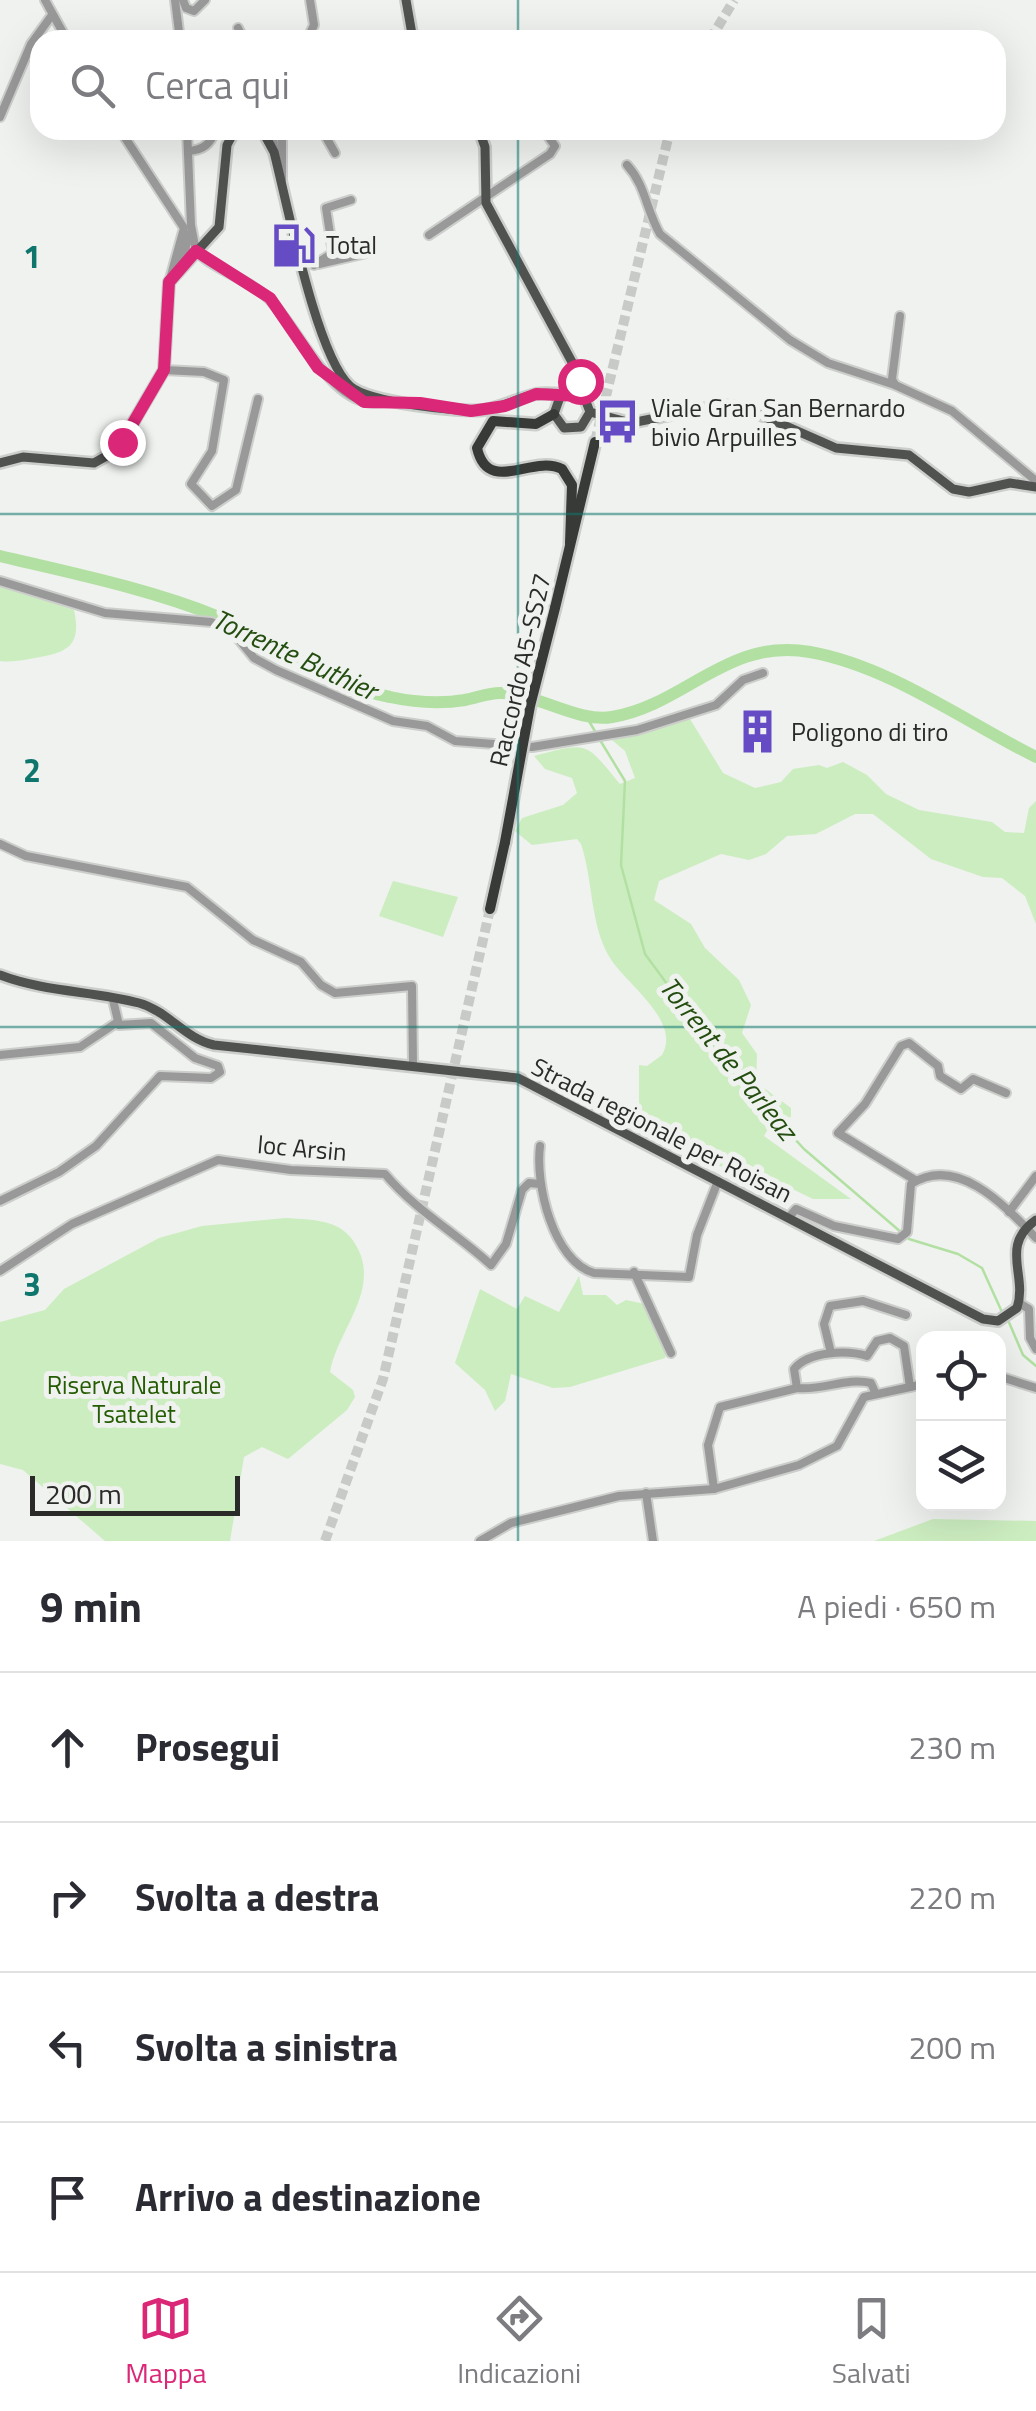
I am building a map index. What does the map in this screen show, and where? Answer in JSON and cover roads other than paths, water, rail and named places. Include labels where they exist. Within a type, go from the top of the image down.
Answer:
[{"type":"highway","points":[[556,406],[536,424],[493,421],[477,448],[486,467],[495,472],[506,474],[544,464],[562,469],[572,485],[570,543]]},
{"type":"highway","name":"Raccordo A5-SS27","points":[[490,909],[527,720],[595,442]]},
{"type":"main road","points":[[406,0],[411,30]]},
{"type":"main road","points":[[0,462],[23,457],[90,463],[106,460],[117,450],[164,370],[169,282],[182,264],[213,236],[222,220],[230,140]]},
{"type":"main road","points":[[267,140],[309,266],[336,368],[358,392],[382,402],[471,411],[505,406],[532,396],[556,406],[564,428],[616,421],[649,423],[721,405],[745,408],[836,448],[909,455],[953,490],[969,492],[1010,483],[1036,484]]},
{"type":"main road","points":[[483,140],[483,196],[579,375],[576,395],[590,412],[616,421]]},
{"type":"main road","points":[[556,406],[576,395]]},
{"type":"main road","points":[[585,424],[590,412]]},
{"type":"main road","name":"Strada regionale per Roisan","points":[[0,975],[155,1009],[192,1038],[214,1045],[518,1078],[983,1319],[1005,1318],[1019,1302]]},
{"type":"main road","points":[[1019,1302],[1014,1248],[1026,1227],[1036,1220]]},
{"type":"street","points":[[175,0],[179,30]]},
{"type":"street","points":[[184,0],[186,8],[194,11],[205,0]]},
{"type":"street","points":[[310,0],[312,30]]},
{"type":"street","points":[[46,2],[61,30]]},
{"type":"street","points":[[41,30],[52,15]]},
{"type":"street","points":[[0,117],[30,46]]},
{"type":"street","points":[[126,140],[185,236],[169,282]]},
{"type":"street","points":[[187,140],[190,225],[196,251],[270,298],[318,368],[364,402],[382,402]]},
{"type":"street","points":[[188,151],[200,150],[212,140]]},
{"type":"street","points":[[273,140],[274,152]]},
{"type":"street","points":[[282,140],[282,184]]},
{"type":"street","points":[[328,140],[335,153]]},
{"type":"street","points":[[428,235],[554,150],[549,140]]},
{"type":"street","points":[[627,164],[644,186],[648,212],[660,234],[732,296],[828,363],[895,385],[952,411],[1036,484]]},
{"type":"street","points":[[309,266],[333,253],[326,208],[351,200]]},
{"type":"street","points":[[190,225],[213,236]]},
{"type":"street","points":[[182,264],[190,225]]},
{"type":"street","points":[[309,266],[371,252]]},
{"type":"street","points":[[895,385],[892,379],[900,316]]},
{"type":"street","points":[[164,370],[204,372],[224,380],[212,451],[191,484],[212,506],[236,490],[258,399]]},
{"type":"street","points":[[0,581],[105,614],[211,622],[230,630],[254,658],[276,670],[394,722],[427,726],[455,741],[507,747],[618,732],[702,712],[716,705],[743,680],[763,674]]},
{"type":"street","points":[[0,844],[18,854],[188,887],[253,940],[301,962],[321,985],[336,993],[412,986],[413,1066]]},
{"type":"street","points":[[114,1000],[116,1023]]},
{"type":"street","points":[[0,1055],[80,1047],[116,1023],[151,1023],[172,1042],[218,1066],[220,1072],[211,1078],[166,1073],[96,1146],[59,1172],[0,1201]]},
{"type":"street","points":[[1006,1093],[973,1078],[961,1089],[940,1076],[938,1066],[909,1043],[901,1046],[865,1104],[838,1134],[915,1180],[966,1180],[985,1190],[1036,1238]]},
{"type":"street","points":[[540,1146],[540,1184],[550,1227],[581,1266],[594,1273],[689,1277],[697,1236],[718,1181]]},
{"type":"street","name":"loc Arsin","points":[[0,1272],[72,1224],[218,1160],[291,1170],[385,1174],[406,1199],[465,1240],[491,1265],[506,1244],[522,1190],[529,1184],[540,1184]]},
{"type":"street","points":[[1008,1212],[1036,1176]]},
{"type":"street","points":[[789,1217],[796,1209],[834,1226],[904,1235],[908,1192],[915,1180]]},
{"type":"street","points":[[634,1272],[671,1354]]},
{"type":"street","points":[[831,1354],[824,1324],[830,1306],[863,1301],[906,1315]]},
{"type":"street","points":[[1019,1302],[1028,1309],[1030,1338],[1036,1349]]},
{"type":"street","points":[[797,1388],[792,1379],[800,1362],[831,1354],[867,1356],[877,1341],[890,1338],[904,1346],[910,1387]]},
{"type":"street","points":[[1006,1379],[1036,1388]]},
{"type":"street","points":[[711,1490],[708,1446],[720,1407],[797,1388],[824,1390],[860,1380],[871,1383],[875,1392]]},
{"type":"street","points":[[480,1541],[511,1522],[646,1493],[711,1490],[830,1452],[841,1440],[858,1402],[875,1392],[916,1386]]},
{"type":"street","points":[[646,1493],[653,1541]]},
{"type":"waterway","name":"Torrente Buthier","points":[[0,556],[111,582],[193,607],[240,627],[345,683],[399,699],[446,702],[502,693],[586,716],[612,717],[662,700],[755,654],[781,650],[810,652],[869,669],[897,682],[1036,757]]},
{"type":"waterway","name":"Torrent de Parleaz","points":[[586,716],[596,733]]},
{"type":"waterway","name":"Torrent de Parleaz","points":[[600,740],[625,781],[621,865],[645,954],[723,1060],[804,1149],[909,1239],[958,1254],[982,1268],[1002,1312]]},
{"type":"waterway","name":"Torrent de Parleaz","points":[[1008,1320],[1023,1355],[1036,1366]]},
{"type":"tunnel","points":[[716,30],[734,0]]},
{"type":"tunnel","points":[[595,442],[668,140]]},
{"type":"tunnel","points":[[325,1541],[383,1379],[490,909]]},
{"type":"place","name":"Total","points":[[293,245]]},
{"type":"place","name":"Viale Gran San Bernardo bivio Arpuilles","points":[[618,422]]},
{"type":"place","name":"Poligono di tiro","points":[[758,732]]},
{"type":"park label","name":"Riserva Naturale Tsatelet","points":[[134,1400]]}]
